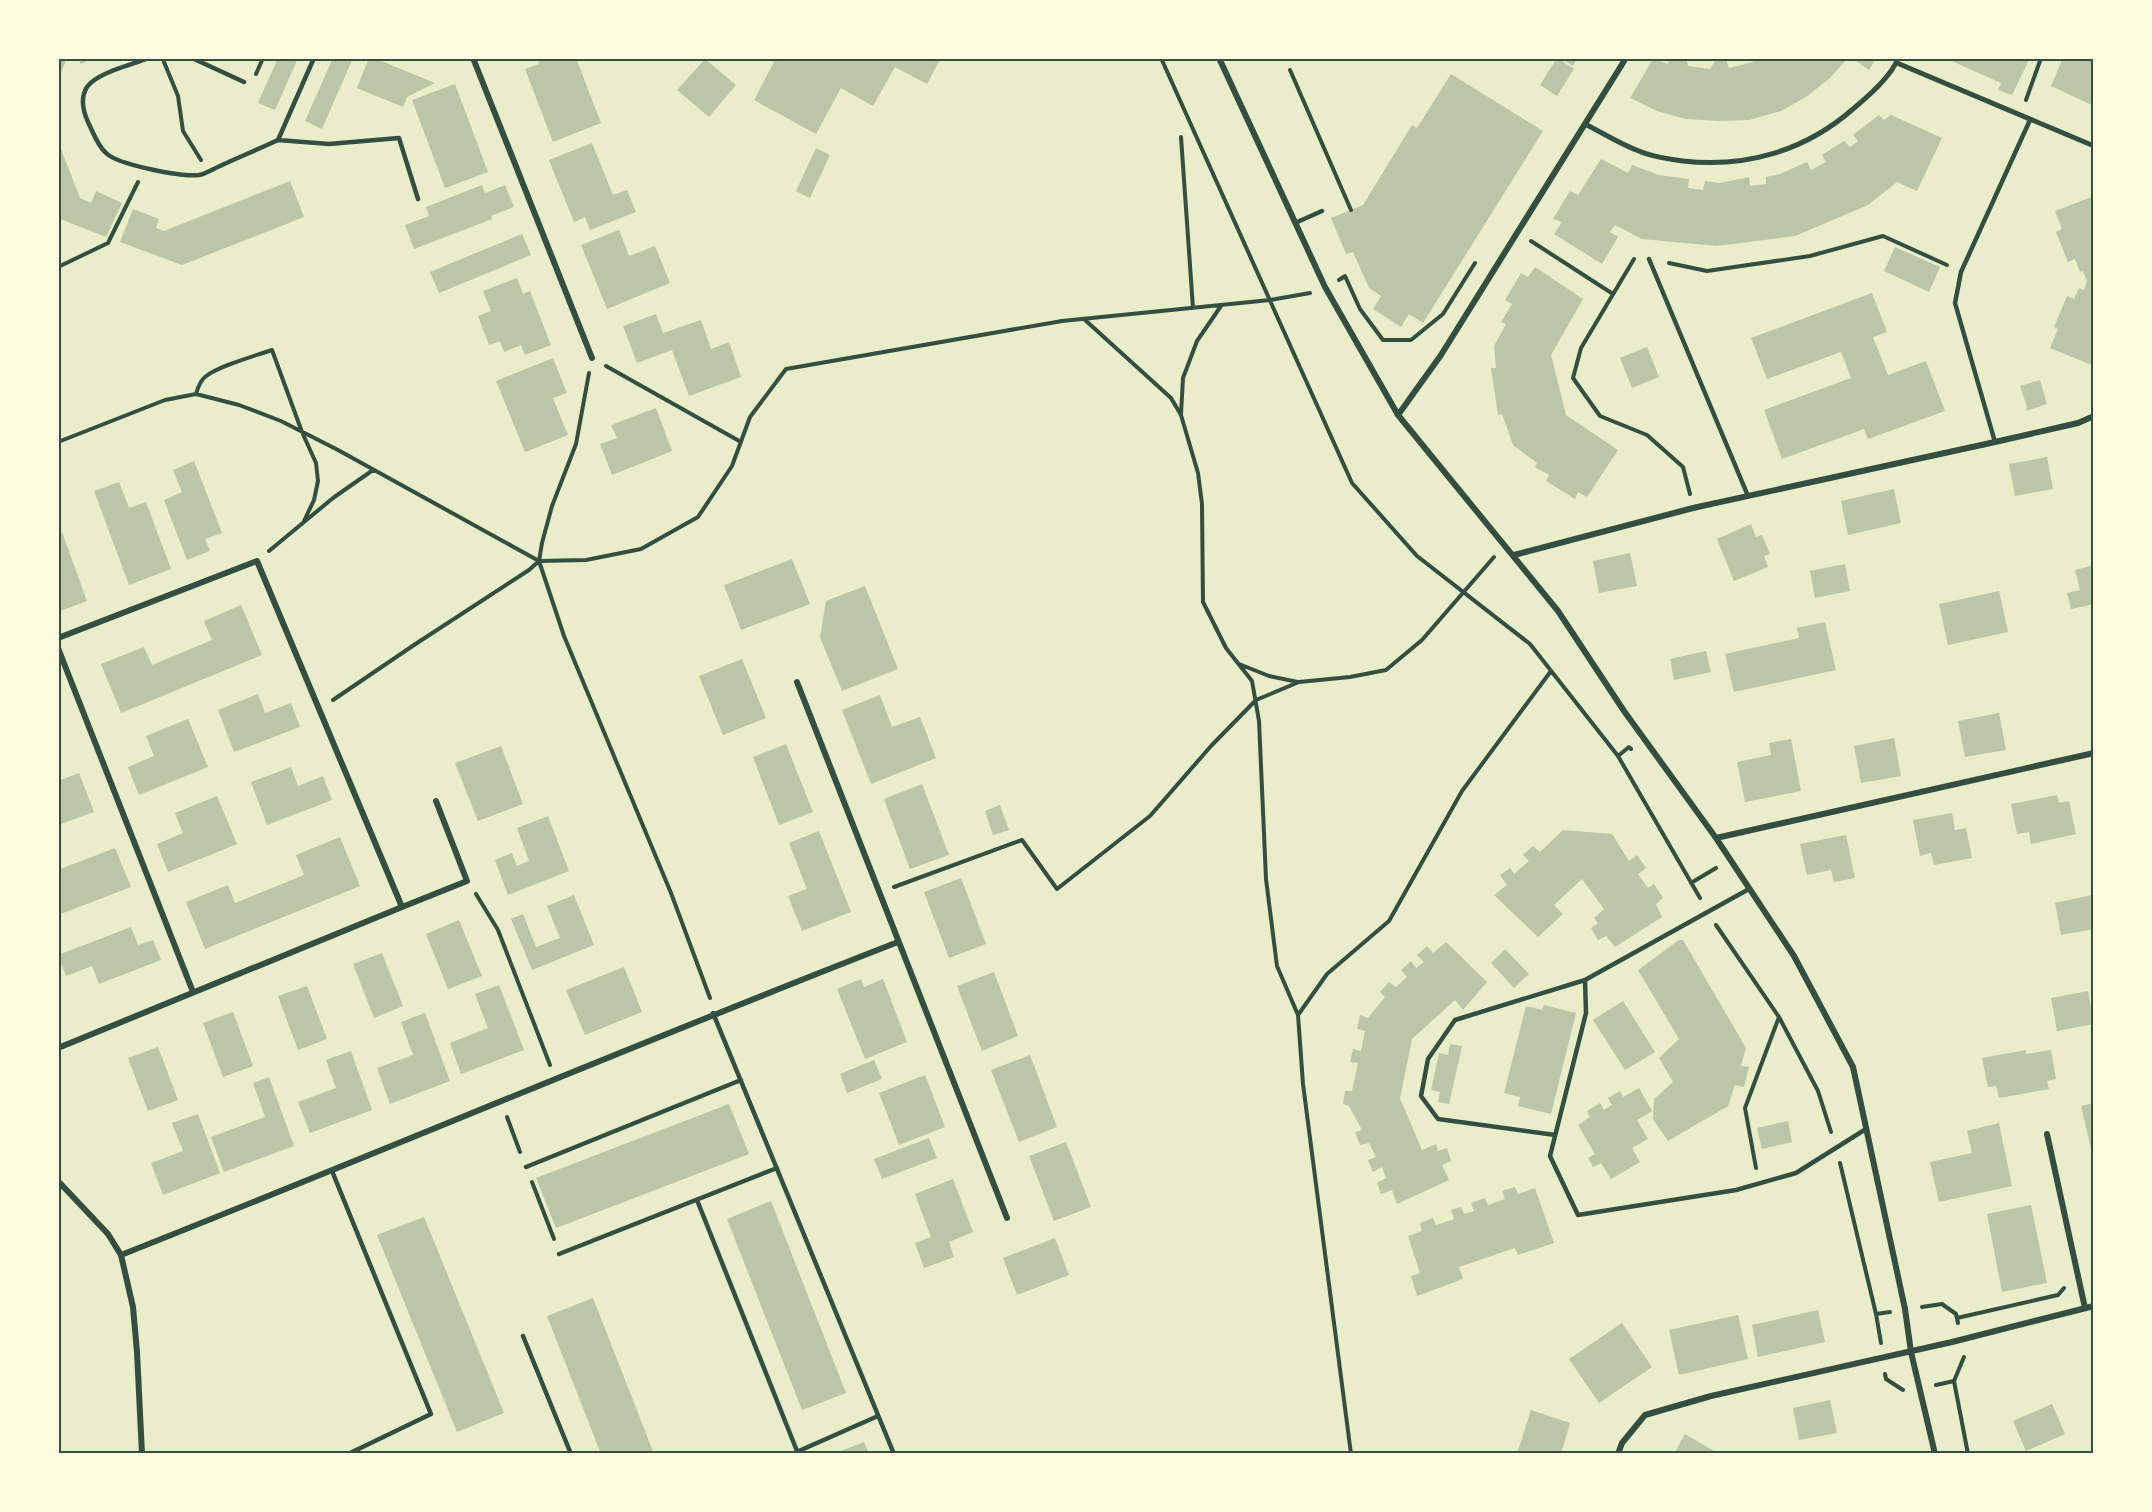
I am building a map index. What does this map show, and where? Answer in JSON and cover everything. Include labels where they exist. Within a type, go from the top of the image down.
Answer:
[{"type":"street","points":[[473,58],[592,358]]},
{"type":"street","points":[[1219,58],[1325,287],[1398,415],[1558,611],[1624,711],[1731,859],[1794,956],[1853,1067],[1905,1309],[1911,1352],[1935,1454]]},
{"type":"street","points":[[1398,415],[1441,355],[1626,58]]},
{"type":"street","points":[[1586,124],[1640,152],[1674,160],[1708,164],[1744,161],[1778,153],[1811,138],[1842,119],[1871,93],[1898,61],[2020,116],[2094,146]]},
{"type":"street","points":[[1514,555],[1693,508],[2078,423],[2094,416]]},
{"type":"street","points":[[58,638],[257,561],[402,907]]},
{"type":"street","points":[[58,648],[193,992]]},
{"type":"street","points":[[797,682],[1007,1218]]},
{"type":"street","points":[[1716,838],[2094,753]]},
{"type":"street","points":[[58,1048],[467,881],[436,801]]},
{"type":"street","points":[[121,1255],[332,1171],[714,1013],[898,942]]},
{"type":"street","points":[[2047,1134],[2085,1308]]},
{"type":"street","points":[[58,1181],[108,1234],[121,1255],[133,1306],[142,1454]]},
{"type":"street","points":[[1618,1454],[1622,1443],[1645,1415],[1711,1396],[1911,1352],[2094,1306]]},
{"type":"lane","points":[[149,58],[102,76],[87,88],[83,98],[82,108],[101,148],[118,161],[145,168],[199,175],[278,140],[329,144],[399,138],[418,199]]},
{"type":"lane","points":[[192,58],[244,82]]},
{"type":"lane","points":[[278,140],[314,58]]},
{"type":"lane","points":[[1995,442],[1955,303],[1962,272],[2030,120]]},
{"type":"lane","points":[[1296,223],[1322,211]]},
{"type":"lane","points":[[1649,259],[1748,496]]},
{"type":"lane","points":[[1555,1135],[1438,1119],[1421,1096],[1428,1059],[1455,1020],[1585,980],[1749,889]]},
{"type":"lane","points":[[1585,980],[1586,1013],[1550,1155],[1578,1215],[1736,1190],[1796,1173],[1866,1129]]},
{"type":"lane","points":[[714,1013],[894,1454]]},
{"type":"lane","points":[[526,1167],[741,1080]]},
{"type":"lane","points":[[559,1254],[777,1168]]},
{"type":"lane","points":[[332,1171],[431,1414],[348,1454]]},
{"type":"lane","points":[[697,1200],[795,1452],[878,1416]]},
{"type":"lane","points":[[523,1336],[570,1454]]},
{"type":"path","points":[[162,58],[178,96],[183,131],[208,171]]},
{"type":"path","points":[[1161,58],[1352,483],[1417,556],[1530,644],[1551,670],[1618,756],[1708,912],[1779,1017],[1818,1091],[1836,1148],[1876,1314],[1942,1304],[1956,1316],[2058,1295],[2067,1286],[2080,1282]]},
{"type":"path","points":[[2020,116],[2041,58]]},
{"type":"path","points":[[1290,70],[1351,210]]},
{"type":"path","points":[[1181,137],[1193,308]]},
{"type":"path","points":[[58,267],[108,243],[145,168]]},
{"type":"path","points":[[1518,233],[1613,294]]},
{"type":"path","points":[[1693,508],[1683,467],[1647,435],[1600,416],[1573,378],[1581,348],[1636,256],[1707,272],[1810,256],[1883,236],[1962,272]]},
{"type":"path","points":[[58,442],[165,400],[196,394],[240,405],[302,432],[539,561],[586,560],[641,549],[698,517],[732,466],[750,417],[786,369],[1051,323],[1270,300],[1309,293],[1346,276],[1360,309],[1383,340],[1411,340],[1443,314],[1480,255]]},
{"type":"path","points":[[1181,415],[1183,378],[1197,341],[1222,305]]},
{"type":"path","points":[[1084,319],[1172,398],[1181,415],[1197,473],[1202,504],[1203,602],[1226,648],[1252,681],[1259,721],[1266,879],[1276,966],[1298,1015],[1303,1084],[1351,1454]]},
{"type":"path","points":[[196,394],[204,377],[214,371],[272,350],[316,464],[318,481],[314,500],[304,521]]},
{"type":"path","points":[[714,1013],[671,893],[564,636],[539,561],[546,526],[576,444],[592,358],[741,441]]},
{"type":"path","points":[[257,561],[304,521],[373,470]]},
{"type":"path","points":[[1237,663],[1269,676],[1299,682],[1350,677],[1386,670],[1422,640],[1505,544]]},
{"type":"path","points":[[320,709],[530,570],[539,561]]},
{"type":"path","points":[[1298,1015],[1327,974],[1389,921],[1462,791],[1551,670]]},
{"type":"path","points":[[879,892],[1022,840],[1057,889],[1150,816],[1211,746],[1256,700],[1299,682]]},
{"type":"path","points":[[1618,756],[1629,747],[1634,753]]},
{"type":"path","points":[[1691,883],[1731,859]]},
{"type":"path","points":[[467,881],[498,930],[556,1079]]},
{"type":"path","points":[[1758,1183],[1744,1108],[1779,1017]]},
{"type":"path","points":[[1954,1381],[1968,1454]]},
{"type":"building","points":[[58,58],[67,58],[59,78],[58,78]]},
{"type":"building","points":[[78,58],[94,58],[81,64]]},
{"type":"building","points":[[278,58],[298,58],[275,110],[258,103]]},
{"type":"building","points":[[333,58],[353,58],[322,129],[305,121]]},
{"type":"building","points":[[369,58],[435,83],[407,97],[403,107],[357,88]]},
{"type":"building","points":[[537,58],[576,58],[601,123],[553,142],[525,69],[539,64]]},
{"type":"building","points":[[776,58],[941,58],[927,84],[895,67],[873,106],[841,88],[816,134],[754,100]]},
{"type":"building","points":[[1557,58],[1574,69],[1557,96],[1540,85]]},
{"type":"building","points":[[1561,58],[1577,58],[1573,66]]},
{"type":"building","points":[[1670,58],[1686,58],[1688,66],[1710,69],[1715,61],[1726,60],[1729,68],[1753,62],[1752,58],[1848,58],[1830,78],[1806,97],[1781,111],[1749,120],[1718,121],[1686,119],[1657,111],[1630,98],[1653,59],[1668,64]]},
{"type":"building","points":[[1852,58],[1876,58],[1869,70]]},
{"type":"building","points":[[1945,58],[2026,58],[2029,60],[2012,95],[1998,90],[2001,83]]},
{"type":"building","points":[[2063,58],[2094,58],[2094,106],[2051,86]]},
{"type":"building","points":[[705,59],[736,85],[709,117],[677,90]]},
{"type":"building","points":[[1451,74],[1543,131],[1423,323],[1409,314],[1401,327],[1373,309],[1381,296],[1369,288],[1353,252],[1346,254],[1331,218],[1363,205],[1412,125],[1417,128]]},
{"type":"building","points":[[455,84],[488,172],[445,188],[412,100]]},
{"type":"building","points":[[1879,115],[1884,120],[1891,115],[1942,138],[1917,191],[1897,182],[1868,205],[1795,236],[1717,246],[1642,239],[1615,225],[1610,232],[1618,237],[1602,264],[1554,234],[1562,222],[1553,219],[1570,191],[1578,195],[1601,159],[1628,173],[1632,165],[1659,175],[1689,179],[1688,188],[1703,190],[1705,181],[1720,183],[1749,177],[1750,186],[1766,184],[1766,177],[1780,174],[1807,162],[1811,170],[1826,162],[1822,155],[1844,141],[1850,147],[1858,141],[1853,135]]},
{"type":"building","points":[[592,143],[613,195],[627,190],[636,212],[590,230],[585,217],[574,222],[549,160]]},
{"type":"building","points":[[59,144],[80,198],[91,203],[96,191],[122,203],[106,237],[58,218]]},
{"type":"building","points":[[816,148],[830,155],[810,198],[796,191]]},
{"type":"building","points":[[290,181],[304,217],[182,265],[120,242],[133,209],[159,219],[156,228],[164,231]]},
{"type":"building","points":[[482,185],[485,193],[505,185],[514,207],[491,216],[492,219],[414,249],[405,225],[429,216],[426,207]]},
{"type":"building","points":[[2094,196],[2094,366],[2050,348],[2058,329],[2054,327],[2067,296],[2074,299],[2079,288],[2084,290],[2087,281],[2083,271],[2080,272],[2075,259],[2068,262],[2056,232],[2062,229],[2055,211]]},
{"type":"building","points":[[619,230],[629,256],[655,246],[670,283],[607,309],[581,245]]},
{"type":"building","points":[[522,234],[531,255],[439,293],[430,272]]},
{"type":"building","points":[[1895,247],[1940,267],[1929,292],[1884,271]]},
{"type":"building","points":[[1535,267],[1583,299],[1551,355],[1566,415],[1618,450],[1587,497],[1578,492],[1575,499],[1546,481],[1549,475],[1535,467],[1537,463],[1513,445],[1502,414],[1498,415],[1491,368],[1496,368],[1494,346],[1506,324],[1501,322],[1512,304],[1505,300],[1521,273],[1528,277]]},
{"type":"building","points":[[517,278],[523,294],[530,291],[551,345],[525,355],[521,345],[504,352],[500,341],[489,345],[478,316],[491,311],[483,291]]},
{"type":"building","points":[[1872,293],[1887,332],[1873,337],[1888,375],[1926,361],[1945,411],[1868,439],[1864,429],[1782,459],[1764,410],[1851,378],[1841,352],[1767,379],[1751,338]]},
{"type":"building","points":[[656,314],[663,333],[701,320],[711,349],[729,342],[741,377],[689,396],[672,350],[637,363],[623,326]]},
{"type":"building","points":[[1647,347],[1659,377],[1632,388],[1620,358]]},
{"type":"building","points":[[553,358],[567,393],[553,398],[568,435],[525,452],[496,381]]},
{"type":"building","points":[[2040,380],[2047,404],[2026,411],[2027,407],[2020,386]]},
{"type":"building","points":[[656,408],[672,451],[612,475],[600,444],[617,438],[611,425]]},
{"type":"building","points":[[2047,457],[2053,489],[2015,496],[2009,464]]},
{"type":"building","points":[[194,461],[222,533],[205,539],[210,551],[187,560],[164,500],[182,492],[173,470]]},
{"type":"building","points":[[119,482],[129,508],[146,502],[171,569],[129,585],[94,491]]},
{"type":"building","points":[[1894,489],[1901,523],[1848,535],[1841,501]]},
{"type":"building","points":[[1751,524],[1756,537],[1762,535],[1770,554],[1764,556],[1768,567],[1734,581],[1717,539]]},
{"type":"building","points":[[62,532],[87,601],[58,612],[58,533]]},
{"type":"building","points":[[1630,553],[1637,586],[1599,593],[1593,561]]},
{"type":"building","points":[[792,559],[810,604],[741,630],[724,585]]},
{"type":"building","points":[[1845,564],[1850,591],[1815,598],[1810,571]]},
{"type":"building","points":[[2094,565],[2094,604],[2071,609],[2067,593],[2080,590],[2075,570]]},
{"type":"building","points":[[865,586],[898,669],[842,691],[820,637],[826,601]]},
{"type":"building","points":[[1999,591],[2008,632],[1948,645],[1939,604]]},
{"type":"building","points":[[241,605],[262,655],[121,713],[101,664],[144,647],[152,665],[212,640],[204,621]]},
{"type":"building","points":[[1825,622],[1836,670],[1734,692],[1725,654],[1799,638],[1797,628]]},
{"type":"building","points":[[1706,651],[1711,672],[1674,680],[1670,659]]},
{"type":"building","points":[[742,659],[766,718],[723,735],[699,676]]},
{"type":"building","points":[[258,694],[265,713],[291,703],[300,727],[234,752],[218,710]]},
{"type":"building","points":[[880,695],[892,727],[920,717],[936,758],[871,784],[842,710]]},
{"type":"building","points":[[1999,713],[2006,750],[1965,757],[1958,721]]},
{"type":"building","points":[[188,719],[208,767],[139,795],[128,767],[154,756],[146,736]]},
{"type":"building","points":[[1894,738],[1901,776],[1861,783],[1854,746]]},
{"type":"building","points":[[1791,739],[1801,791],[1745,802],[1737,762],[1771,755],[1769,743]]},
{"type":"building","points":[[786,744],[813,812],[779,825],[753,757]]},
{"type":"building","points":[[501,746],[523,804],[478,821],[455,763]]},
{"type":"building","points":[[291,767],[298,786],[323,776],[332,800],[267,825],[251,782]]},
{"type":"building","points":[[79,773],[94,812],[58,825],[58,781]]},
{"type":"building","points":[[922,784],[949,855],[910,869],[884,799]]},
{"type":"building","points":[[2057,795],[2059,803],[2069,801],[2076,834],[2031,844],[2029,832],[2017,834],[2011,804]]},
{"type":"building","points":[[217,796],[237,844],[168,872],[157,844],[183,833],[175,813]]},
{"type":"building","points":[[1000,805],[1009,830],[993,835],[985,811]]},
{"type":"building","points":[[1952,813],[1955,830],[1966,828],[1972,858],[1934,865],[1931,853],[1920,856],[1913,820]]},
{"type":"building","points":[[548,816],[569,871],[508,895],[495,860],[512,853],[517,866],[529,861],[517,828]]},
{"type":"building","points":[[1563,830],[1612,834],[1629,861],[1637,855],[1646,868],[1638,874],[1648,888],[1654,884],[1663,898],[1656,904],[1662,917],[1615,947],[1606,936],[1598,940],[1591,928],[1598,923],[1594,918],[1604,909],[1582,879],[1554,905],[1563,914],[1538,937],[1494,895],[1507,885],[1500,875],[1510,868],[1514,874],[1529,861],[1523,855],[1533,846],[1540,852]]},
{"type":"building","points":[[819,831],[851,912],[802,931],[788,896],[807,889],[789,843]]},
{"type":"building","points":[[1846,835],[1855,878],[1834,882],[1831,870],[1807,875],[1800,844]]},
{"type":"building","points":[[340,837],[360,886],[205,949],[186,902],[228,885],[235,903],[304,875],[296,855]]},
{"type":"building","points":[[115,848],[131,887],[58,915],[58,870]]},
{"type":"building","points":[[961,878],[986,944],[949,958],[924,892]]},
{"type":"building","points":[[574,895],[594,945],[532,970],[511,919],[523,914],[536,947],[560,938],[547,906]]},
{"type":"building","points":[[2092,895],[2094,929],[2061,935],[2055,903]]},
{"type":"building","points":[[459,920],[482,976],[448,989],[426,934]]},
{"type":"building","points":[[131,927],[138,945],[153,940],[161,960],[99,984],[92,966],[66,976],[58,955]]},
{"type":"building","points":[[1679,940],[1683,940],[1746,1048],[1741,1066],[1749,1067],[1744,1087],[1735,1085],[1728,1106],[1668,1141],[1653,1119],[1654,1099],[1673,1082],[1659,1058],[1679,1039],[1638,970]]},
{"type":"building","points":[[1446,942],[1487,982],[1463,1010],[1455,1000],[1412,1039],[1400,1098],[1422,1150],[1436,1144],[1438,1151],[1447,1148],[1451,1161],[1442,1165],[1449,1180],[1397,1204],[1392,1190],[1381,1194],[1377,1183],[1386,1178],[1382,1167],[1373,1172],[1368,1160],[1376,1157],[1369,1143],[1360,1145],[1355,1132],[1362,1130],[1349,1106],[1343,1104],[1345,1091],[1352,1091],[1358,1063],[1350,1062],[1353,1049],[1361,1051],[1365,1031],[1357,1029],[1360,1015],[1368,1018],[1385,997],[1380,992],[1389,982],[1396,987],[1407,977],[1401,970],[1411,961],[1416,968],[1424,962],[1417,955],[1427,946],[1433,953]]},
{"type":"building","points":[[1505,949],[1529,974],[1514,988],[1491,963]]},
{"type":"building","points":[[382,953],[403,1006],[374,1018],[353,964]]},
{"type":"building","points":[[624,967],[642,1012],[585,1035],[566,990]]},
{"type":"building","points":[[994,972],[1018,1036],[982,1051],[957,986]]},
{"type":"building","points":[[861,979],[864,987],[883,979],[907,1042],[865,1059],[837,989]]},
{"type":"building","points":[[499,985],[524,1050],[461,1074],[450,1043],[488,1028],[475,994]]},
{"type":"building","points":[[307,986],[327,1039],[298,1050],[278,996]]},
{"type":"building","points":[[2088,991],[2094,1024],[2057,1031],[2051,998]]},
{"type":"building","points":[[1623,1001],[1655,1052],[1625,1070],[1593,1020]]},
{"type":"building","points":[[1544,1005],[1576,1013],[1551,1114],[1518,1106],[1520,1097],[1504,1093],[1526,1006],[1542,1010]]},
{"type":"building","points":[[233,1012],[253,1066],[223,1077],[203,1023]]},
{"type":"building","points":[[425,1013],[450,1081],[390,1104],[377,1068],[413,1055],[401,1022]]},
{"type":"building","points":[[1450,1044],[1462,1046],[1449,1104],[1438,1102],[1440,1092],[1431,1090],[1439,1053],[1448,1055]]},
{"type":"building","points":[[158,1047],[178,1100],[148,1111],[128,1058]]},
{"type":"building","points":[[2026,1050],[2026,1054],[2051,1050],[2056,1079],[2047,1081],[2049,1089],[1999,1098],[1996,1086],[1988,1087],[1982,1058]]},
{"type":"building","points":[[351,1051],[372,1110],[310,1133],[298,1102],[336,1088],[326,1060]]},
{"type":"building","points":[[1030,1055],[1057,1127],[1019,1142],[991,1070]]},
{"type":"building","points":[[874,1060],[882,1079],[847,1093],[840,1074]]},
{"type":"building","points":[[925,1075],[945,1127],[899,1145],[879,1093]]},
{"type":"building","points":[[269,1077],[294,1146],[224,1172],[211,1137],[265,1117],[253,1083]]},
{"type":"building","points":[[1639,1088],[1652,1111],[1637,1120],[1648,1139],[1632,1148],[1640,1162],[1611,1179],[1601,1163],[1593,1167],[1588,1158],[1595,1154],[1578,1125],[1590,1117],[1587,1111],[1600,1103],[1604,1110],[1612,1105],[1608,1098],[1620,1091],[1623,1097]]},
{"type":"building","points":[[2094,1103],[2094,1157],[2093,1157],[2081,1106]]},
{"type":"building","points":[[729,1104],[749,1154],[556,1228],[536,1178]]},
{"type":"building","points":[[198,1114],[220,1173],[163,1195],[151,1163],[183,1151],[172,1123]]},
{"type":"building","points":[[1788,1121],[1792,1142],[1762,1149],[1757,1128]]},
{"type":"building","points":[[1999,1123],[2012,1186],[1939,1202],[1930,1162],[1972,1153],[1967,1131]]},
{"type":"building","points":[[929,1138],[937,1158],[882,1179],[874,1159]]},
{"type":"building","points":[[1066,1142],[1091,1207],[1054,1221],[1029,1156]]},
{"type":"building","points":[[953,1179],[973,1232],[949,1242],[954,1257],[924,1268],[915,1243],[931,1237],[915,1194]]},
{"type":"building","points":[[1515,1187],[1518,1194],[1535,1188],[1554,1243],[1518,1255],[1515,1248],[1459,1267],[1463,1279],[1417,1296],[1411,1276],[1420,1273],[1408,1236],[1422,1231],[1420,1223],[1433,1218],[1436,1225],[1454,1219],[1451,1210],[1461,1207],[1464,1214],[1474,1211],[1471,1203],[1485,1198],[1488,1205],[1505,1199],[1502,1191]]},
{"type":"building","points":[[771,1201],[846,1393],[802,1410],[727,1219]]},
{"type":"building","points":[[2031,1205],[2047,1283],[2002,1292],[1987,1214]]},
{"type":"building","points":[[424,1217],[504,1413],[457,1432],[377,1235]]},
{"type":"building","points":[[1055,1238],[1069,1275],[1017,1295],[1003,1258]]},
{"type":"building","points":[[593,1298],[654,1454],[601,1454],[547,1316]]},
{"type":"building","points":[[1818,1310],[1825,1342],[1758,1357],[1752,1325]]},
{"type":"building","points":[[1738,1315],[1748,1359],[1679,1375],[1669,1330]]},
{"type":"building","points":[[1622,1323],[1652,1367],[1599,1403],[1569,1359]]},
{"type":"building","points":[[1830,1400],[1837,1433],[1799,1440],[1793,1408]]},
{"type":"building","points":[[2052,1404],[2065,1434],[2026,1451],[2013,1421]]},
{"type":"building","points":[[1531,1410],[1570,1423],[1561,1454],[1517,1454]]},
{"type":"building","points":[[1685,1434],[1719,1454],[1674,1454]]},
{"type":"building","points":[[864,1442],[869,1454],[836,1454],[836,1453]]}]
